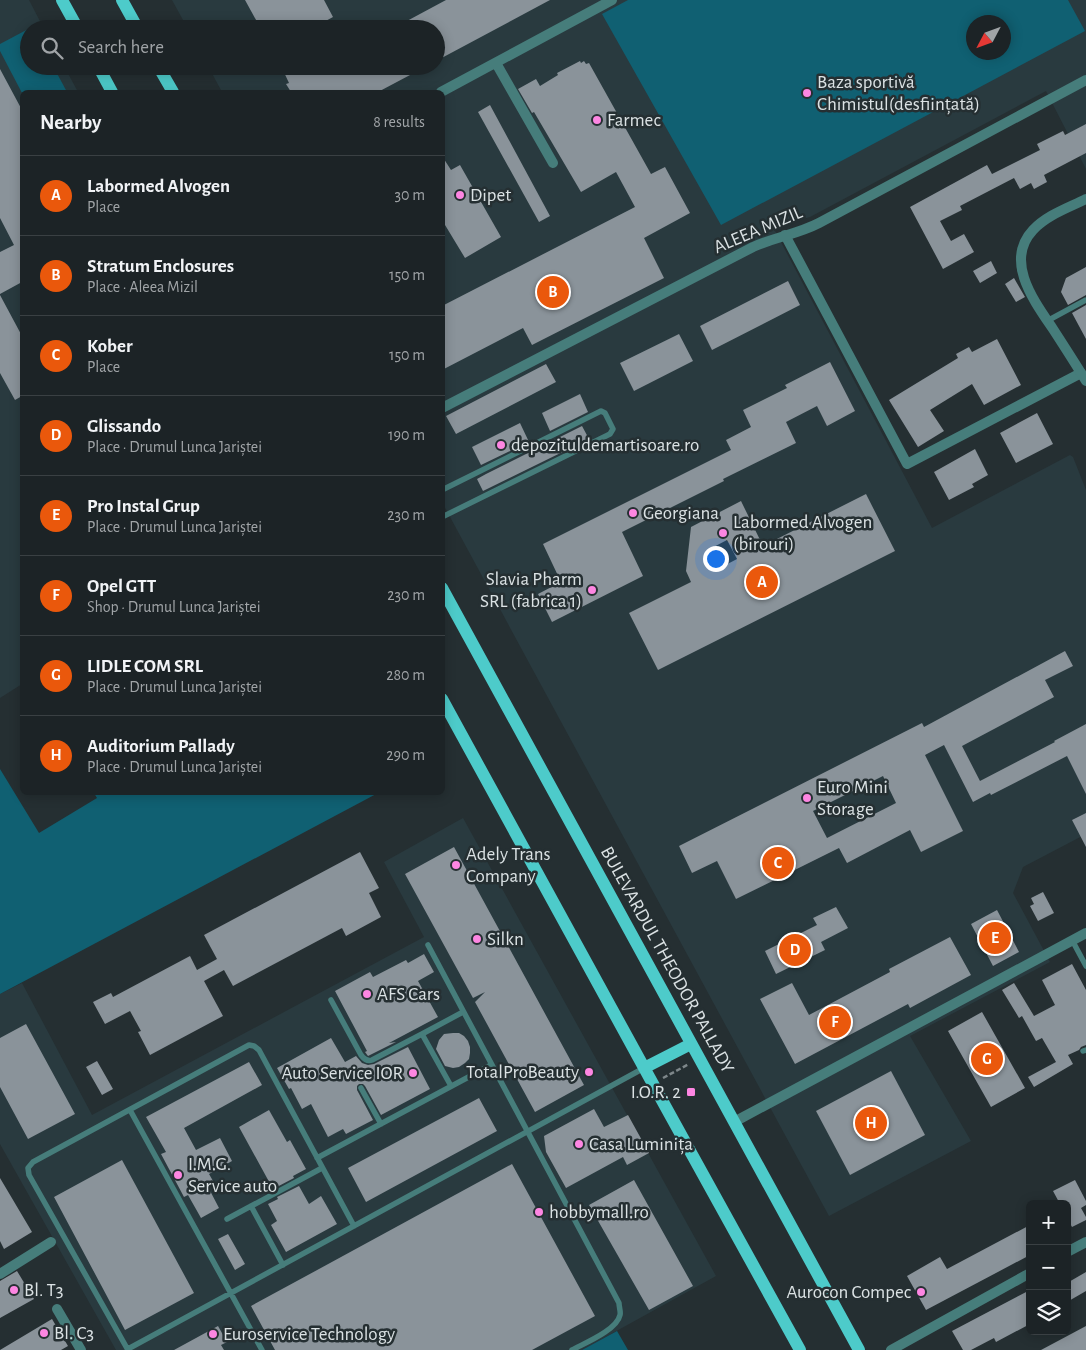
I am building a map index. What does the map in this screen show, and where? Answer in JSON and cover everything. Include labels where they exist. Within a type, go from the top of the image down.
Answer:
[{"type":"main road","points":[[62,0],[73,20]]},
{"type":"main road","points":[[122,0],[133,20]]},
{"type":"main road","points":[[103,75],[111,90]]},
{"type":"main road","points":[[163,75],[172,90]]},
{"type":"main road","name":"BULEVARDUL THEODOR PALLADY","points":[[445,593],[859,1350]]},
{"type":"main road","points":[[445,704],[652,1084],[800,1350]]},
{"type":"main road","points":[[644,1068],[691,1044]]},
{"type":"street","points":[[445,90],[612,0]]},
{"type":"street","points":[[496,63],[554,163]]},
{"type":"street","name":"ALEEA MIZIL","points":[[445,406],[753,247],[768,240],[802,231],[819,223],[1086,80]]},
{"type":"street","points":[[785,235],[907,464],[1084,377],[1047,321],[1025,283],[1021,258],[1023,247],[1028,237],[1040,223],[1086,199]]},
{"type":"street","points":[[734,1122],[1086,933]]},
{"type":"street","points":[[0,1274],[51,1242]]},
{"type":"street","points":[[1071,1250],[1086,1242]]},
{"type":"street","points":[[891,1350],[1026,1275]]},
{"type":"street","points":[[56,1309],[81,1350]]},
{"type":"lane","points":[[1047,321],[1086,300]]},
{"type":"lane","points":[[445,488],[600,411],[605,413],[613,429],[610,434],[445,516]]},
{"type":"lane","points":[[1072,940],[1086,966]]},
{"type":"lane","points":[[428,946],[619,1304],[620,1314],[617,1324],[572,1350]]},
{"type":"lane","points":[[331,1000],[364,1060],[369,1061],[463,1012]]},
{"type":"lane","points":[[422,1034],[451,1086]]},
{"type":"lane","points":[[354,1226],[258,1050],[254,1046],[249,1045],[33,1162],[28,1168],[29,1175],[128,1350],[644,1068]]},
{"type":"lane","points":[[317,1158],[491,1065]]},
{"type":"lane","points":[[361,1088],[381,1124]]},
{"type":"lane","points":[[130,1110],[262,1350]]},
{"type":"lane","points":[[227,1219],[322,1168]]},
{"type":"lane","points":[[251,1206],[283,1265]]},
{"type":"path","points":[[652,1084],[699,1059]]},
{"type":"shaded area","points":[[0,0],[29,0],[39,20],[20,20],[20,75],[69,75],[77,90],[20,90],[20,685],[0,698]]},
{"type":"shaded area","points":[[172,0],[1086,0],[1086,169],[1046,91],[810,217],[773,227],[932,528],[1070,455],[1073,457],[1086,490],[1086,834],[1023,867],[1013,893],[1050,962],[910,1036],[971,1141],[829,1216],[445,508],[445,90],[221,90],[213,75],[445,75],[445,20],[183,20]]},
{"type":"shaded area","name":"Baza sportivă Chimistul(desființată)","points":[[628,0],[1068,0],[1085,31],[721,225],[602,14]]},
{"type":"shaded area","points":[[20,33],[20,75],[58,75],[66,90],[20,90],[0,51],[0,44]]},
{"type":"shaded area","points":[[0,769],[39,833],[97,798],[95,795],[374,795],[0,994]]},
{"type":"shaded area","points":[[463,818],[716,1276],[582,1350],[116,1350],[0,1144],[0,994],[22,983],[92,1115],[424,937],[384,862]]},
{"type":"shaded area","points":[[617,1331],[628,1350],[582,1350]]},
{"type":"building","points":[[245,0],[324,0],[333,17],[328,20],[256,20]]},
{"type":"building","points":[[446,0],[550,0],[445,56],[445,20],[409,20]]},
{"type":"building","points":[[580,61],[581,63],[584,61],[586,64],[589,63],[651,174],[665,167],[690,213],[644,238],[664,278],[532,345],[523,328],[445,368],[445,304],[635,207],[616,172],[581,192],[534,112],[532,113],[518,89],[536,79],[540,86],[558,75],[557,73]]},
{"type":"building","points":[[0,69],[20,106],[20,283],[0,294],[0,252],[14,245],[0,218]]},
{"type":"building","points":[[285,75],[410,75],[382,90],[290,90],[286,84],[289,83]]},
{"type":"building","points":[[490,105],[550,216],[539,222],[478,112]]},
{"type":"building","points":[[1086,124],[1086,153],[1044,175],[1047,182],[1034,189],[1031,183],[1020,189],[1014,178],[960,206],[962,210],[940,221],[951,241],[964,234],[974,252],[943,269],[910,207],[987,165],[992,174],[1040,150],[1037,144],[1063,131],[1065,135]]},
{"type":"building","name":"Dipet","points":[[445,161],[451,170],[460,165],[501,237],[465,258],[445,225]]},
{"type":"building","points":[[991,261],[997,273],[980,283],[973,271]]},
{"type":"building","points":[[1086,267],[1086,295],[1068,305],[1061,292],[1066,278]]},
{"type":"building","points":[[1014,278],[1025,297],[1016,302],[1005,284]]},
{"type":"building","points":[[788,281],[800,305],[712,350],[700,326]]},
{"type":"building","points":[[0,295],[20,332],[20,397],[15,400],[0,373]]},
{"type":"building","points":[[1086,305],[1086,339],[1072,313]]},
{"type":"building","points":[[679,334],[693,361],[634,391],[620,363]]},
{"type":"building","points":[[997,339],[1021,385],[984,405],[972,384],[930,410],[944,431],[918,447],[889,400],[958,358],[956,354],[969,347],[972,352]]},
{"type":"building","points":[[830,362],[855,411],[827,426],[817,406],[786,422],[796,443],[622,532],[643,576],[552,622],[538,594],[561,582],[543,544],[731,450],[726,440],[751,427],[743,410],[787,388],[785,385]]},
{"type":"building","points":[[546,364],[556,382],[456,434],[446,416]]},
{"type":"building","name":"depozituldemartisoare.ro","points":[[580,394],[588,412],[550,431],[542,413]]},
{"type":"building","points":[[1037,413],[1053,444],[1016,463],[1000,433]]},
{"type":"building","name":"depozituldemartisoare.ro","points":[[520,423],[529,442],[481,465],[472,447]]},
{"type":"building","points":[[582,426],[589,439],[483,491],[477,479]]},
{"type":"building","points":[[975,449],[988,475],[972,484],[974,487],[949,500],[934,472]]},
{"type":"building","points":[[866,494],[895,551],[658,670],[629,613],[691,582],[686,571],[691,527],[741,501],[763,546]],"holes":[[[727,540],[737,559],[716,570],[706,551]]]},
{"type":"building","points":[[1065,651],[1073,666],[1045,680],[1054,697],[962,746],[980,781],[1086,724],[1086,794],[1067,756],[991,795],[990,793],[973,802],[944,745],[925,755],[963,831],[921,852],[910,830],[847,863],[839,848],[736,899],[717,861],[692,873],[679,846],[922,723],[924,727]],"holes":[[[883,776],[896,803],[827,838],[813,811]]]},
{"type":"building","points":[[1086,813],[1086,847],[1072,820]]},
{"type":"building","points":[[454,847],[584,1085],[535,1112],[475,1002],[485,992],[473,998],[405,874]]},
{"type":"building","points":[[360,852],[379,888],[369,893],[381,917],[346,936],[342,928],[233,986],[224,970],[204,981],[223,1016],[150,1055],[138,1032],[141,1031],[130,1011],[105,1024],[93,1002],[111,993],[113,997],[190,956],[197,970],[217,959],[204,935]]},
{"type":"building","points":[[1043,892],[1054,913],[1038,921],[1030,906],[1034,904],[1031,898]]},
{"type":"building","points":[[836,907],[848,928],[821,942],[825,950],[776,974],[765,951],[817,925],[813,918]]},
{"type":"building","points":[[997,910],[1019,952],[993,966],[971,924]]},
{"type":"building","points":[[950,937],[971,975],[910,1008],[908,1004],[795,1064],[760,999],[792,983],[809,1015],[890,972],[889,969]]},
{"type":"building","points":[[424,954],[434,972],[418,981],[438,1017],[368,1056],[335,991],[370,972],[373,977],[406,960],[408,963]]},
{"type":"building","points":[[1072,964],[1086,990],[1086,1045],[1068,1055],[1073,1064],[1034,1087],[1028,1077],[1056,1062],[1042,1038],[1036,1041],[1022,1016],[1019,1018],[1002,990],[1014,983],[1034,1016],[1055,1005],[1042,980]]},
{"type":"building","points":[[982,1012],[1025,1088],[991,1107],[948,1031]]},
{"type":"building","points":[[26,1024],[75,1114],[28,1139],[0,1087],[0,1038]]},
{"type":"building","points":[[459,1033],[464,1036],[468,1041],[470,1053],[469,1059],[465,1063],[453,1068],[445,1066],[436,1049],[439,1040],[444,1034]]},
{"type":"building","points":[[331,1038],[345,1062],[356,1056],[362,1063],[368,1065],[374,1064],[408,1047],[430,1089],[381,1115],[365,1086],[359,1084],[357,1090],[373,1120],[346,1134],[343,1129],[328,1137],[311,1104],[302,1109],[291,1088],[289,1089],[277,1068]]},
{"type":"building","points":[[97,1061],[113,1089],[102,1095],[86,1067]]},
{"type":"building","points":[[249,1062],[262,1085],[184,1128],[196,1150],[220,1138],[232,1161],[209,1174],[213,1181],[207,1185],[219,1208],[201,1218],[188,1195],[184,1197],[161,1154],[166,1152],[146,1117]]},
{"type":"building","points":[[891,1071],[925,1135],[850,1175],[816,1111]]},
{"type":"building","points":[[479,1098],[497,1131],[366,1202],[348,1168]]},
{"type":"building","name":"Casa Luminița","points":[[594,1109],[604,1127],[628,1115],[649,1153],[627,1165],[623,1157],[566,1188],[546,1152],[544,1136]]},
{"type":"building","points":[[269,1110],[287,1142],[290,1140],[306,1169],[273,1189],[239,1127]]},
{"type":"building","points":[[122,1160],[194,1293],[125,1330],[54,1197]]},
{"type":"building","points":[[512,1164],[595,1316],[532,1350],[275,1350],[251,1306]]},
{"type":"building","points":[[0,1178],[32,1232],[4,1249],[0,1241]]},
{"type":"building","points":[[634,1180],[693,1286],[649,1310],[589,1205]]},
{"type":"building","points":[[1075,1180],[1086,1201],[1086,1205],[1081,1208],[1086,1220],[1072,1227],[1071,1200],[1058,1200],[1053,1191]]},
{"type":"building","points":[[299,1186],[309,1204],[321,1196],[337,1224],[286,1252],[271,1225],[277,1221],[268,1204],[278,1199],[277,1197]]},
{"type":"building","points":[[1026,1227],[1026,1257],[926,1310],[907,1276],[940,1257],[947,1269]]},
{"type":"building","points":[[228,1234],[245,1264],[235,1270],[218,1239]]},
{"type":"building","name":"Bl. T3","points":[[17,1271],[34,1299],[0,1318],[0,1281]]},
{"type":"building","points":[[1086,1272],[1086,1291],[1071,1300],[1071,1290],[1071,1281]]},
{"type":"building","points":[[1026,1292],[1026,1326],[996,1342],[994,1338],[971,1350],[963,1350],[952,1331]]},
{"type":"building","name":"Bl. C3","points":[[52,1319],[68,1346],[61,1350],[0,1350]]},
{"type":"building","name":"Euroservice Technology","points":[[218,1326],[227,1342],[221,1345],[224,1350],[174,1350]]},
{"type":"building","points":[[1086,1326],[1086,1350],[1041,1350],[1071,1335]]},
{"type":"place","name":"Baza sportivă Chimistul(desființată)","points":[[807,93]]},
{"type":"place","name":"Farmec","points":[[597,120]]},
{"type":"place","name":"Dipet","points":[[460,195]]},
{"type":"place","name":"Stratum Enclosures","points":[[553,292]]},
{"type":"place","name":"depozituldemartisoare.ro","points":[[501,445]]},
{"type":"place","name":"Georgiana","points":[[633,513]]},
{"type":"place","name":"Labormed Alvogen (birouri)","points":[[723,533]]},
{"type":"place","name":"Labormed Alvogen","points":[[762,582]]},
{"type":"place","name":"Slavia Pharm SRL (fabrica 1)","points":[[592,590]]},
{"type":"place","name":"Euro Mini Storage","points":[[807,798]]},
{"type":"place","name":"Kober","points":[[778,863]]},
{"type":"place","name":"Adely Trans Company","points":[[456,865]]},
{"type":"place","name":"Pro Instal Grup","points":[[995,938]]},
{"type":"place","name":"Silkn","points":[[477,939]]},
{"type":"place","name":"Glissando","points":[[795,950]]},
{"type":"place","name":"AFS Cars","points":[[367,994]]},
{"type":"place","name":"Opel GTT","points":[[835,1022]]},
{"type":"place","name":"LIDLE COM SRL","points":[[987,1059]]},
{"type":"place","name":"TotalProBeauty","points":[[589,1072]]},
{"type":"place","name":"Auto Service IOR","points":[[413,1073]]},
{"type":"place","name":"I.O.R. 2","points":[[691,1092]]},
{"type":"place","name":"Auditorium Pallady","points":[[871,1123]]},
{"type":"place","name":"Casa Luminița","points":[[579,1144]]},
{"type":"place","name":"I.M.G. Service auto","points":[[178,1175]]},
{"type":"place","name":"hobbymall.ro","points":[[539,1212]]},
{"type":"place","name":"Bl. T3","points":[[14,1290]]},
{"type":"place","name":"Aurocon Compec","points":[[921,1292]]},
{"type":"place","name":"Bl. C3","points":[[44,1333]]},
{"type":"place","name":"Euroservice Technology","points":[[213,1334]]}]
